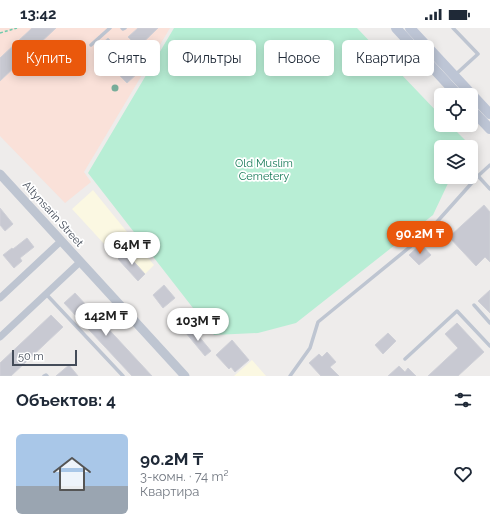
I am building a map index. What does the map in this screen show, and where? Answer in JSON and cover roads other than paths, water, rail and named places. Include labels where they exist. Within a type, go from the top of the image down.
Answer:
[{"type":"main road","points":[[396,28],[452,88]]},
{"type":"main road","points":[[410,28],[490,114]]},
{"type":"main road","points":[[478,116],[490,129]]},
{"type":"street","name":"Altynsarin Street","points":[[0,174],[185,376]]},
{"type":"street","points":[[0,298],[61,241]]},
{"type":"street","points":[[0,337],[80,262]]},
{"type":"lane","points":[[91,45],[110,28]]},
{"type":"lane","points":[[453,28],[478,54],[454,76]]},
{"type":"lane","points":[[490,165],[478,176],[490,189]]},
{"type":"lane","points":[[290,376],[310,348],[318,322],[427,233],[471,184]]},
{"type":"lane","points":[[46,294],[123,376]]},
{"type":"lane","points":[[474,305],[490,323]]},
{"type":"lane","points":[[405,359],[457,311],[490,346]]},
{"type":"park label","name":"Old Muslim Cemetery","points":[[264,169]]}]
